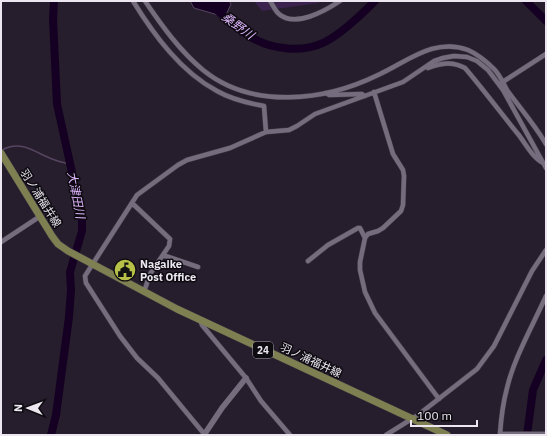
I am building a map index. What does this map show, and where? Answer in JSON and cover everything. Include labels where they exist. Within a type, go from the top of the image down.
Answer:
[{"type":"main road","name":"羽ノ浦福井線","points":[[1,153],[39,217],[58,244],[68,251],[200,320],[447,435]]},
{"type":"street","points":[[133,1],[148,24],[177,59],[202,81],[217,91],[234,99],[264,106],[266,132]]},
{"type":"street","points":[[145,1],[164,28],[188,57],[204,71],[222,82],[248,92],[272,97],[289,98],[326,93],[360,84],[418,53],[444,46],[458,47],[468,50],[483,59],[495,70],[546,144]]},
{"type":"street","points":[[270,1],[278,13],[285,18],[296,20],[320,13],[340,1]]},
{"type":"street","points":[[503,82],[546,54]]},
{"type":"street","points":[[246,378],[222,408],[204,435],[158,378],[137,358],[120,336],[86,283],[85,276],[137,195],[178,165],[187,160],[230,148],[266,132],[289,130],[315,114],[403,82],[434,61],[454,56],[467,57],[477,61],[503,82],[545,166]]},
{"type":"street","points":[[424,69],[442,63],[452,63],[465,68],[519,134],[534,155],[545,166]]},
{"type":"street","points":[[374,92],[393,154],[403,170],[403,205],[401,210],[383,228],[368,234],[365,238],[360,262],[360,270],[369,301],[375,313],[439,399]]},
{"type":"street","points":[[326,93],[329,95],[362,94],[365,96]]},
{"type":"street","points":[[132,204],[170,239],[169,246],[164,255],[150,274],[144,292]]},
{"type":"street","points":[[1,242],[39,217]]},
{"type":"street","points":[[308,261],[328,245],[358,228],[360,228],[365,238]]},
{"type":"street","points":[[386,435],[439,399],[477,369],[494,346],[532,272],[546,250]]},
{"type":"street","points":[[164,255],[198,268]]},
{"type":"street","points":[[546,296],[509,380],[502,413],[501,434],[546,434]]},
{"type":"street","points":[[200,320],[202,325],[246,378],[261,401],[290,435]]},
{"type":"shaded area","points":[[190,1],[229,1],[231,4],[225,17],[194,8]]},
{"type":"shaded area","points":[[254,1],[321,1],[318,3],[262,11]]},
{"type":"waterway","name":"大津田川","points":[[51,435],[56,415],[69,317],[71,290],[70,272],[82,231],[82,218],[57,104],[53,19],[54,1]]},
{"type":"waterway","name":"桑野川","points":[[209,1],[228,21],[251,37],[268,45],[297,49],[307,48],[325,42],[338,34],[375,1]]},
{"type":"waterway","name":"桑野川","points":[[526,1],[546,21]]},
{"type":"waterway","points":[[2,150],[16,146],[23,147],[57,161],[70,164]]},
{"type":"waterway","name":"桑野川","points":[[527,435],[533,390],[546,360]]},
{"type":"place","name":"Nagaike Post Office","points":[[125,270]]}]
